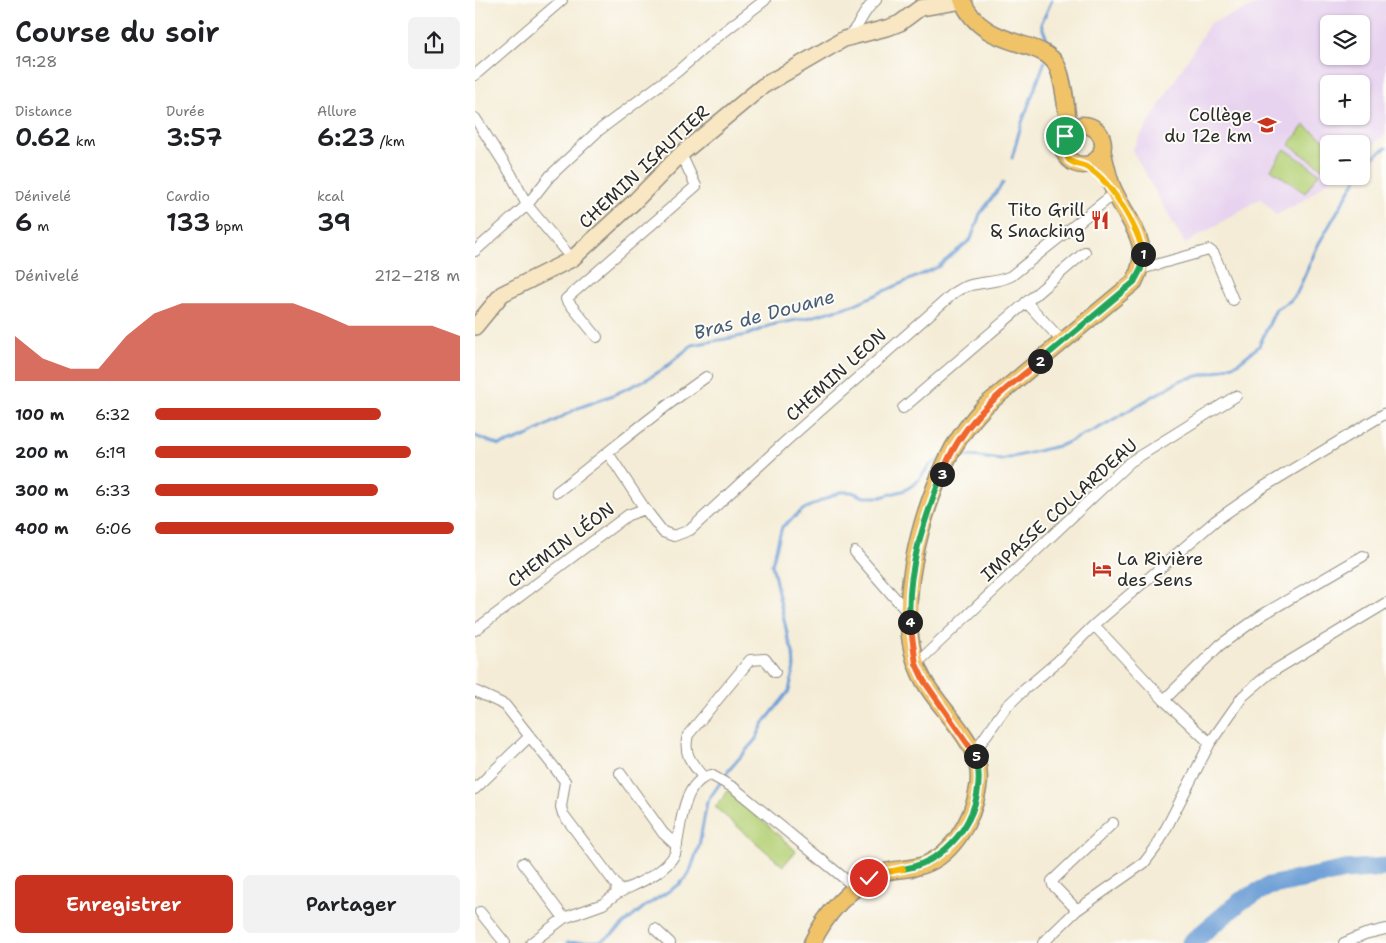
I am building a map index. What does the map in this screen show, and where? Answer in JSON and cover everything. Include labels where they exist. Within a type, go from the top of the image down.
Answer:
[{"type":"main road","name":"CHEMIN ISAUTIER","points":[[475,327],[502,294],[572,259],[634,202],[681,154],[763,86],[844,39],[900,23],[920,8],[962,0]]},
{"type":"main road","points":[[962,0],[973,20],[981,28],[991,34],[1048,56],[1057,66],[1063,94],[1075,128]]},
{"type":"main road","points":[[813,943],[821,923],[837,904],[856,888],[882,873],[918,867],[935,858],[951,846],[964,829],[973,810],[979,787],[979,768],[975,751],[924,681],[916,664],[909,614],[920,536],[943,470],[953,448],[969,424],[985,406],[1134,282],[1141,269],[1143,255],[1141,242],[1114,191],[1102,150],[1102,139],[1099,133],[1089,126],[1075,128],[1063,142],[1065,155],[1073,163],[1084,166],[1114,191]]},
{"type":"main road","points":[[1084,166],[1096,161],[1102,150]]},
{"type":"street","points":[[475,75],[562,0]]},
{"type":"street","points":[[475,251],[527,205],[550,176],[597,131],[678,71],[712,41],[765,0]]},
{"type":"street","name":"CHEMIN ISAUTIER","points":[[844,39],[857,28],[865,8],[876,0]]},
{"type":"street","points":[[475,118],[511,174],[527,205],[572,259]]},
{"type":"street","points":[[597,337],[566,299],[696,186],[681,154]]},
{"type":"street","name":"CHEMIN LEON","points":[[608,453],[645,509],[663,532],[674,536],[690,530],[787,440],[955,292],[966,284],[1003,280],[1011,276],[1114,191]]},
{"type":"street","points":[[1141,269],[1209,250],[1213,254],[1233,300]]},
{"type":"street","points":[[903,408],[1085,252]]},
{"type":"street","points":[[1026,302],[1063,342]]},
{"type":"street","points":[[557,492],[608,453],[657,411],[706,377]]},
{"type":"street","name":"IMPASSE COLLARDEAU","points":[[916,664],[1130,462],[1236,396]]},
{"type":"street","points":[[975,751],[1006,707],[1094,625],[1215,521],[1265,486],[1386,413]]},
{"type":"street","name":"CHEMIN LÉON","points":[[475,630],[628,515],[645,509]]},
{"type":"street","points":[[855,552],[909,614]]},
{"type":"street","points":[[1164,700],[1220,645],[1263,615],[1363,556]]},
{"type":"street","points":[[1043,943],[1077,910],[1144,863],[1157,846],[1210,743],[1243,696],[1270,673],[1386,603]]},
{"type":"street","points":[[1094,625],[1164,700],[1210,743]]},
{"type":"street","points":[[703,777],[686,756],[685,745],[688,735],[750,660],[756,658],[765,659],[775,672]]},
{"type":"street","points":[[475,691],[505,705],[565,781],[561,807],[563,814],[615,882],[616,894]]},
{"type":"street","points":[[475,789],[529,737]]},
{"type":"street","points":[[620,772],[663,833],[677,846]]},
{"type":"street","points":[[531,943],[564,918],[603,904],[616,894],[661,870],[670,862],[677,846],[689,794],[695,783],[703,777],[711,775],[734,788],[856,888]]},
{"type":"street","points":[[1077,910],[1053,885],[1052,881],[1113,823]]},
{"type":"street","points":[[523,863],[564,918]]},
{"type":"street","points":[[480,912],[505,943]]},
{"type":"street","points":[[655,929],[670,943]]},
{"type":"street","points":[[1344,943],[1365,934],[1386,929]]},
{"type":"shaded area","name":"Collège du 12e km","points":[[1269,0],[1386,0],[1386,134],[1370,147],[1370,135],[1320,135],[1320,185],[1323,185],[1303,201],[1276,215],[1261,198],[1185,244],[1132,150],[1210,23]]},
{"type":"green space","points":[[1304,125],[1320,137],[1320,166],[1289,145]]},
{"type":"green space","points":[[1285,149],[1319,173],[1305,193],[1271,169]]},
{"type":"green space","points":[[729,790],[796,851],[783,866],[715,807]]},
{"type":"waterway","name":"Bras de Douane","points":[[1048,50],[1048,42],[1041,24],[1052,0]]},
{"type":"waterway","name":"Bras de Douane","points":[[1012,158],[1021,125],[1045,61]]},
{"type":"waterway","points":[[1370,160],[1386,148]]},
{"type":"waterway","name":"Bras de Douane","points":[[475,436],[499,445],[511,442],[529,435],[578,408],[613,395],[647,379],[662,370],[692,345],[747,335],[771,325],[807,318],[853,305],[938,267],[971,239],[980,214],[1003,183]]},
{"type":"waterway","points":[[956,457],[972,456],[1001,460],[1062,445],[1097,429],[1181,380],[1215,372],[1238,363],[1259,346],[1276,309],[1290,301],[1297,293],[1318,245],[1353,185]]},
{"type":"waterway","points":[[567,943],[600,941],[611,935],[644,907],[680,884],[689,874],[699,846],[707,802],[729,770],[756,739],[763,724],[789,691],[794,667],[793,652],[788,638],[772,564],[782,527],[804,509],[840,492],[852,492],[864,497],[881,497],[905,490],[916,483],[930,465],[942,458]]},
{"type":"waterway","points":[[1191,943],[1241,901],[1269,886],[1345,870],[1386,867]]},
{"type":"place","name":"Collège du 12e km","points":[[1267,125]]},
{"type":"place","name":"Tito Grill & Snacking","points":[[1100,220]]},
{"type":"place","name":"La Rivière des Sens","points":[[1102,569]]},
{"type":"route","points":[[869,878],[882,873],[918,867],[935,858],[951,846],[964,829],[973,810],[979,787],[979,768],[975,751],[924,681],[916,664],[911,636],[909,614],[914,564],[920,536],[943,470],[953,448],[969,424],[985,406],[1134,282],[1141,269],[1143,255],[1141,242],[1112,188],[1084,166],[1069,160],[1063,149],[1065,136]]}]
